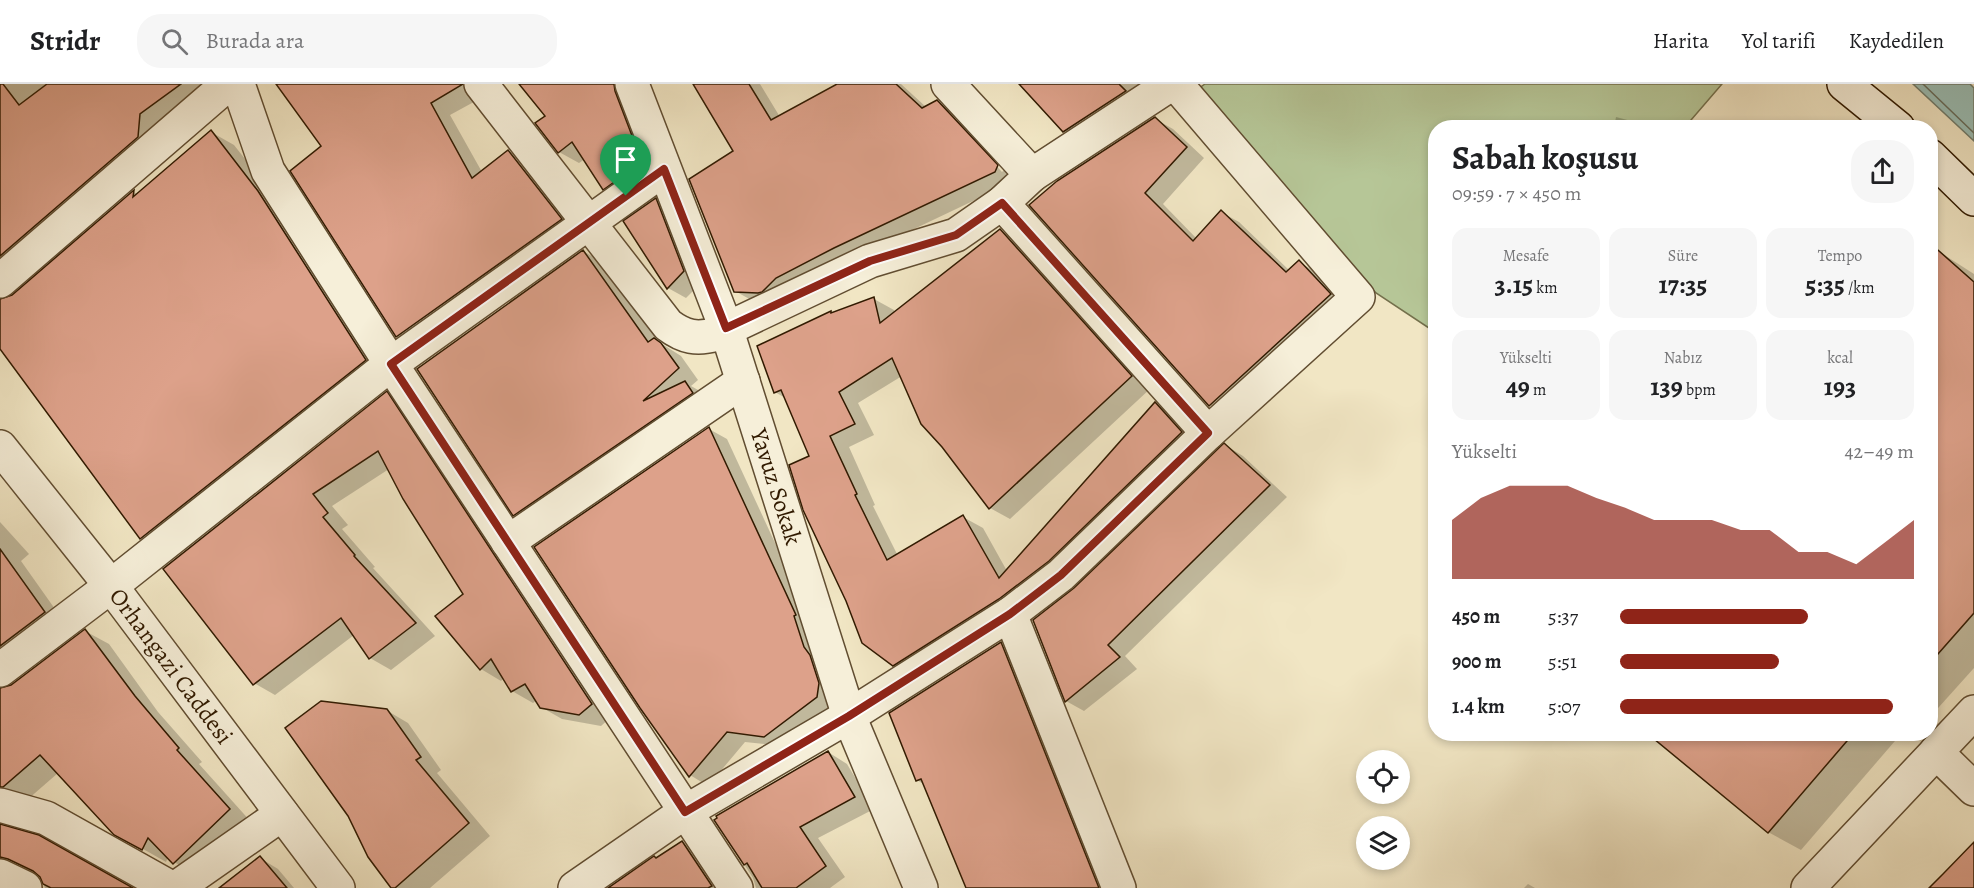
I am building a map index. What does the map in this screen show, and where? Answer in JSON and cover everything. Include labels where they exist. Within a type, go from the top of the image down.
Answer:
[{"type":"street","points":[[0,281],[228,84]]},
{"type":"street","points":[[238,84],[268,171],[391,364],[736,888]]},
{"type":"street","points":[[481,84],[668,325],[680,334],[694,338],[706,337],[870,261],[956,235],[1002,203],[1032,175],[1171,84]]},
{"type":"street","name":"Yavuz Sokak","points":[[632,84],[726,328],[849,716],[921,888]]},
{"type":"street","points":[[948,84],[1032,175]]},
{"type":"street","points":[[575,888],[685,812],[849,716],[1010,614],[1061,575],[1208,433],[1358,297],[1176,84]]},
{"type":"street","points":[[1844,84],[1888,120]]},
{"type":"street","points":[[1938,164],[1974,199]]},
{"type":"street","points":[[0,670],[111,586],[391,364],[664,169]]},
{"type":"street","points":[[1002,203],[1208,433]]},
{"type":"street","points":[[508,542],[743,381]]},
{"type":"street","name":"Orhangazi Caddesi","points":[[0,447],[111,586],[338,888]]},
{"type":"street","points":[[1010,614],[1119,888]]},
{"type":"street","points":[[1808,888],[1974,712]]},
{"type":"street","points":[[1936,752],[1974,789]]},
{"type":"street","points":[[0,806],[46,818],[173,888],[282,814]]},
{"type":"street","points":[[0,876],[25,888]]},
{"type":"green space","points":[[1205,84],[1722,84],[1691,120],[1428,120],[1428,327],[1376,293],[1198,89]]},
{"type":"water","points":[[1913,84],[1970,84],[1974,88],[1974,141]]},
{"type":"building","points":[[0,84],[3,84],[19,105],[47,84],[181,84],[140,114],[138,137],[0,256]]},
{"type":"building","points":[[276,84],[463,84],[431,103],[472,178],[508,150],[562,219],[396,337],[290,171],[321,146]]},
{"type":"building","points":[[519,84],[614,84],[642,162],[603,190],[572,142],[558,153],[535,123],[545,116]]},
{"type":"building","points":[[693,84],[749,84],[771,120],[837,84],[896,84],[922,108],[937,100],[998,165],[995,172],[776,278],[762,292],[734,292],[689,179],[733,151]]},
{"type":"building","points":[[1019,84],[1119,84],[1126,91],[1063,132]]},
{"type":"building","points":[[1155,117],[1187,147],[1145,193],[1193,241],[1221,210],[1286,272],[1299,260],[1331,294],[1209,406],[1029,205],[1057,181]]},
{"type":"building","points":[[211,130],[258,191],[366,360],[140,539],[0,349],[0,299],[12,295],[134,190],[133,197]]},
{"type":"building","points":[[656,198],[684,271],[667,289],[623,221]]},
{"type":"building","points":[[1000,229],[1132,376],[989,509],[942,447],[921,424],[892,358],[839,392],[855,424],[830,436],[857,494],[855,495],[887,560],[963,515],[999,578],[1155,402],[1182,432],[1049,561],[999,599],[893,666],[862,643],[846,601],[803,510],[789,465],[809,456],[781,390],[774,393],[757,346],[831,311],[831,313],[874,297],[880,323]]},
{"type":"building","points":[[583,250],[648,342],[654,338],[661,343],[679,368],[643,401],[685,381],[693,393],[513,516],[417,369]]},
{"type":"building","points":[[1938,250],[1974,282],[1974,613],[1938,654]]},
{"type":"building","points":[[387,391],[592,704],[579,715],[540,708],[525,684],[511,692],[491,659],[480,670],[435,616],[463,594],[403,499],[378,451],[313,494],[328,513],[323,517],[354,556],[416,623],[369,659],[341,618],[253,685],[163,569]]},
{"type":"building","points":[[709,427],[796,615],[794,616],[804,647],[810,655],[819,683],[817,697],[764,737],[727,732],[689,777],[640,708],[534,547]]},
{"type":"building","points":[[1224,443],[1270,485],[1108,645],[1120,657],[1065,702],[1033,620],[1074,588]]},
{"type":"building","points":[[0,549],[45,612],[0,646]]},
{"type":"building","points":[[85,629],[135,696],[179,748],[177,750],[230,809],[173,864],[148,838],[142,850],[114,835],[40,755],[3,787],[0,787],[0,688],[11,685]]},
{"type":"building","points":[[1001,642],[1099,888],[966,888],[921,779],[916,781],[889,713]]},
{"type":"building","points":[[321,701],[387,709],[421,757],[416,760],[469,823],[395,888],[391,888],[368,857],[348,816],[285,728]]},
{"type":"building","points":[[1656,741],[1847,741],[1768,833]]},
{"type":"building","points":[[828,751],[855,797],[800,827],[826,866],[796,888],[762,888],[747,863],[744,865],[714,820],[716,816]]},
{"type":"building","points":[[0,824],[39,835],[133,888],[51,888],[43,884],[40,877],[33,871],[0,857]]},
{"type":"building","points":[[682,841],[712,886],[708,888],[608,888],[654,856],[656,858]]},
{"type":"building","points":[[1974,842],[1974,888],[1929,888],[1943,874]]},
{"type":"building","points":[[260,856],[287,888],[219,888]]},
{"type":"route","points":[[664,169],[726,328],[870,261],[956,235],[1002,203],[1208,433],[1061,575],[1010,614],[849,716],[685,812],[391,364],[626,196],[664,169]]}]
